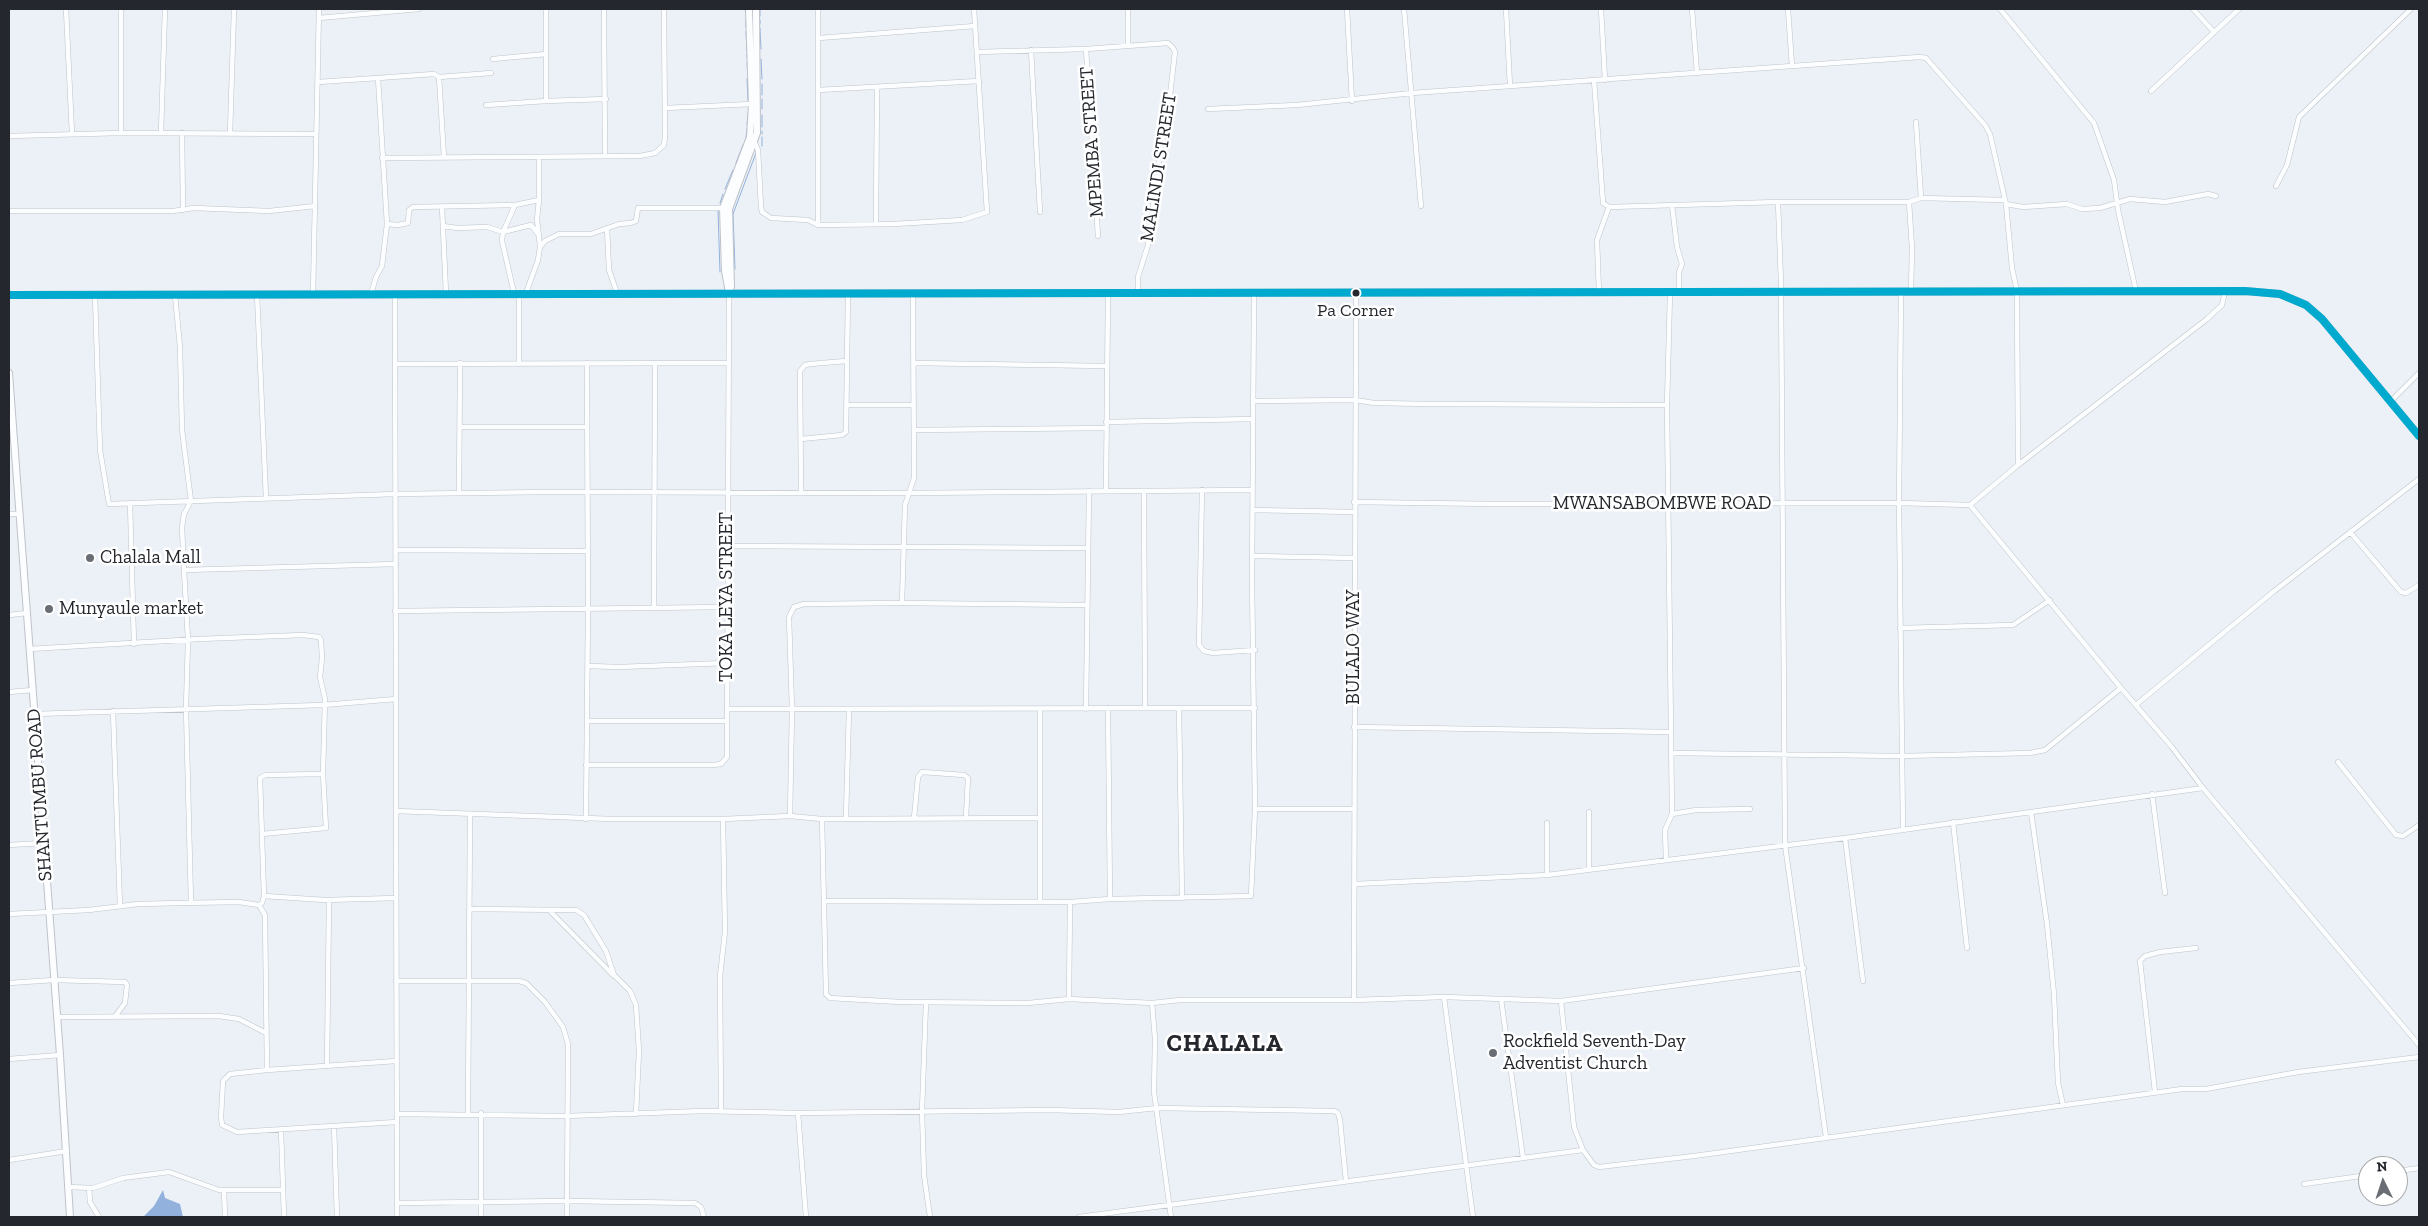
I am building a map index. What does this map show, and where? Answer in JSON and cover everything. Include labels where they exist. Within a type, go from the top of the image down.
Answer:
[{"type":"street","points":[[66,9],[72,134]]},
{"type":"street","points":[[120,9],[121,133]]},
{"type":"street","points":[[161,133],[165,9]]},
{"type":"street","points":[[230,133],[234,9]]},
{"type":"street","points":[[313,294],[319,9]]},
{"type":"street","points":[[319,18],[391,10],[419,9]]},
{"type":"street","points":[[546,9],[546,102]]},
{"type":"street","points":[[604,9],[605,156]]},
{"type":"street","points":[[382,158],[648,156],[660,150],[665,137],[664,9]]},
{"type":"street","points":[[750,9],[753,138],[758,150],[762,212],[771,218],[808,220],[818,225],[894,224],[962,220],[987,212],[974,9]]},
{"type":"street","points":[[729,293],[731,277],[729,209],[753,138],[758,104],[756,9]]},
{"type":"street","points":[[818,9],[818,225]]},
{"type":"street","points":[[977,52],[1128,46],[1128,9]]},
{"type":"street","points":[[1347,9],[1352,100]]},
{"type":"street","points":[[1404,9],[1421,206]]},
{"type":"street","points":[[1506,9],[1510,86]]},
{"type":"street","points":[[1601,9],[1605,80]]},
{"type":"street","points":[[1692,9],[1697,73]]},
{"type":"street","points":[[1788,9],[1792,66]]},
{"type":"street","points":[[2000,9],[2090,116],[2110,165],[2116,203],[2136,291]]},
{"type":"street","points":[[2193,9],[2214,32]]},
{"type":"street","points":[[2151,91],[2239,9]]},
{"type":"street","points":[[2276,186],[2287,165],[2299,117],[2411,9]]},
{"type":"street","points":[[818,38],[975,26]]},
{"type":"street","name":"MALINDI STREET","points":[[1128,46],[1168,43],[1175,52],[1148,246],[1138,277],[1138,294]]},
{"type":"street","name":"MPEMBA STREET","points":[[1086,49],[1098,236]]},
{"type":"street","points":[[1031,50],[1040,212]]},
{"type":"street","points":[[493,60],[546,54]]},
{"type":"street","points":[[1208,110],[1352,100],[1412,92],[1926,58],[1988,130],[2004,202],[2012,268],[2017,291],[2018,465]]},
{"type":"street","points":[[318,82],[434,74],[439,77],[492,73]]},
{"type":"street","points":[[439,77],[444,158]]},
{"type":"street","points":[[371,294],[376,277],[382,266],[386,224],[378,78]]},
{"type":"street","points":[[1594,80],[1604,203],[1609,207],[1778,202],[1909,202],[1922,198],[2004,202],[2023,207],[2067,204],[2082,209],[2100,208],[2136,199],[2165,202],[2208,194],[2216,196]]},
{"type":"street","points":[[818,90],[979,81]]},
{"type":"street","points":[[876,223],[877,88]]},
{"type":"street","points":[[486,105],[606,99]]},
{"type":"street","points":[[665,108],[752,104]]},
{"type":"street","points":[[1916,122],[1922,198]]},
{"type":"street","points":[[9,136],[121,133],[316,134]]},
{"type":"street","points":[[182,133],[183,210]]},
{"type":"street","points":[[729,293],[725,271],[723,208],[753,138]]},
{"type":"street","points":[[520,293],[538,260],[540,247],[537,219],[540,200],[539,157]]},
{"type":"street","points":[[386,224],[398,225],[408,223],[410,208],[515,205],[540,200]]},
{"type":"street","points":[[1778,202],[1781,293],[1785,845],[1804,968],[1826,1137]]},
{"type":"street","points":[[1909,202],[1912,248],[1911,292]]},
{"type":"street","points":[[515,205],[503,232],[505,258],[520,293],[519,363]]},
{"type":"street","points":[[1672,205],[1677,247],[1682,264],[1679,272],[1679,293]]},
{"type":"street","points":[[9,211],[173,211],[194,208],[275,210],[315,206]]},
{"type":"street","points":[[442,207],[446,293]]},
{"type":"street","points":[[1599,293],[1597,240],[1609,207]]},
{"type":"street","points":[[540,247],[550,238],[559,234],[591,234],[636,221],[638,208],[723,208]]},
{"type":"street","points":[[443,226],[457,228],[487,227],[503,232],[531,225],[539,235]]},
{"type":"street","points":[[607,228],[608,270],[617,293]]},
{"type":"street","points":[[712,293],[722,284],[725,271]]},
{"type":"street","points":[[731,277],[735,286],[747,292]]},
{"type":"street","points":[[9,295],[747,292],[913,294],[1781,293],[2017,291],[2225,291],[2280,294],[2306,305],[2322,320],[2419,436]]},
{"type":"street","points":[[2225,291],[2222,305],[2207,319],[2018,465],[1970,505],[2050,600],[2120,688],[2136,704],[2203,788],[2419,1045]]},
{"type":"street","points":[[801,439],[846,434],[848,292]]},
{"type":"street","points":[[1901,292],[1899,503],[1903,830]]},
{"type":"street","name":"TOKA LEYA STREET","points":[[586,765],[722,764],[727,757],[726,607],[729,293]]},
{"type":"street","name":"BULALO WAY","points":[[1354,1000],[1356,293]]},
{"type":"street","points":[[1666,860],[1666,830],[1672,814],[1667,405],[1670,293]]},
{"type":"street","points":[[257,294],[266,498]]},
{"type":"street","points":[[395,294],[397,1217]]},
{"type":"street","points":[[902,603],[904,505],[914,482],[913,294]]},
{"type":"street","points":[[1106,491],[1108,294]]},
{"type":"street","points":[[824,901],[1070,902],[1110,899],[1251,896],[1255,809],[1252,490],[1254,294]]},
{"type":"street","points":[[95,295],[100,450],[108,504],[396,494],[588,491],[654,493],[728,491],[908,493],[1252,490]]},
{"type":"street","points":[[175,295],[180,347],[181,415],[191,501],[184,514],[182,527],[188,640],[186,708],[191,903]]},
{"type":"street","points":[[801,492],[800,376],[802,368],[810,364],[846,361]]},
{"type":"street","points":[[654,608],[655,362]]},
{"type":"street","points":[[459,493],[460,363]]},
{"type":"street","points":[[586,819],[588,721],[587,363]]},
{"type":"street","points":[[395,364],[729,363]]},
{"type":"street","points":[[914,363],[1106,366]]},
{"type":"street","name":"SHANTUMBU ROAD","points":[[9,373],[12,453],[30,649],[67,1151],[70,1217]]},
{"type":"street","points":[[2390,402],[2419,373]]},
{"type":"street","points":[[1254,401],[1355,400],[1374,404],[1667,405]]},
{"type":"street","points":[[847,405],[914,405]]},
{"type":"street","points":[[914,430],[1253,419]]},
{"type":"street","points":[[460,427],[588,427]]},
{"type":"street","points":[[2136,704],[2419,479]]},
{"type":"street","points":[[1202,490],[1199,645],[1204,651],[1213,653],[1254,650]]},
{"type":"street","points":[[1086,708],[1089,491]]},
{"type":"street","points":[[1144,492],[1145,708]]},
{"type":"street","name":"MWANSABOMBWE ROAD","points":[[1354,502],[1899,503],[1970,505]]},
{"type":"street","points":[[130,503],[134,644]]},
{"type":"street","points":[[1253,510],[1354,512]]},
{"type":"street","points":[[9,514],[18,514]]},
{"type":"street","points":[[2350,532],[2402,592],[2406,593],[2419,585]]},
{"type":"street","points":[[727,546],[1088,548]]},
{"type":"street","points":[[396,550],[587,551]]},
{"type":"street","points":[[1253,556],[1355,558]]},
{"type":"street","points":[[184,570],[396,564]]},
{"type":"street","points":[[1900,628],[2013,624],[2050,600]]},
{"type":"street","points":[[790,816],[792,709],[789,617],[794,607],[804,604],[902,603],[1087,605]]},
{"type":"street","points":[[395,612],[726,607]]},
{"type":"street","points":[[9,615],[26,613]]},
{"type":"street","points":[[30,649],[303,635],[319,637],[321,640],[322,658],[320,677],[325,699],[323,705],[323,774],[326,828],[262,834]]},
{"type":"street","points":[[588,666],[619,667],[727,663]]},
{"type":"street","points":[[1671,753],[1784,756],[1901,756],[2042,752],[2120,688]]},
{"type":"street","points":[[9,692],[33,690]]},
{"type":"street","points":[[34,714],[323,705],[396,699]]},
{"type":"street","points":[[1108,708],[1110,899]]},
{"type":"street","points":[[1180,708],[1182,898]]},
{"type":"street","points":[[727,709],[1255,708]]},
{"type":"street","points":[[846,818],[849,709]]},
{"type":"street","points":[[1040,709],[1040,901]]},
{"type":"street","points":[[113,711],[120,906]]},
{"type":"street","points":[[588,721],[727,721]]},
{"type":"street","points":[[1354,727],[1671,732]]},
{"type":"street","points":[[2338,762],[2396,835],[2403,836],[2419,825]]},
{"type":"street","points":[[914,818],[918,776],[922,772],[964,775],[968,778],[966,817]]},
{"type":"street","points":[[259,905],[262,903],[264,896],[260,778],[265,775],[323,774]]},
{"type":"street","points":[[1355,884],[1547,875],[1845,838],[2203,788]]},
{"type":"street","points":[[2152,794],[2165,893]]},
{"type":"street","points":[[1255,809],[1354,810]]},
{"type":"street","points":[[1672,814],[1696,810],[1750,809]]},
{"type":"street","points":[[396,812],[586,819],[723,819],[790,816],[822,819],[1040,818]]},
{"type":"street","points":[[1588,870],[1589,812]]},
{"type":"street","points":[[2031,812],[2047,924],[2054,994],[2058,1084],[2063,1106]]},
{"type":"street","points":[[468,1113],[470,816]]},
{"type":"street","points":[[721,1111],[720,976],[725,932],[723,819]]},
{"type":"street","points":[[822,819],[827,997],[926,1002],[1069,1000],[1152,1003],[1180,1000],[1354,1000],[1444,997],[1560,1001],[1804,968]]},
{"type":"street","points":[[1953,822],[1967,948]]},
{"type":"street","points":[[1547,823],[1547,875]]},
{"type":"street","points":[[1845,838],[1863,981]]},
{"type":"street","points":[[9,845],[43,843]]},
{"type":"street","points":[[264,896],[329,900],[396,898]]},
{"type":"street","points":[[327,1066],[329,900]]},
{"type":"street","points":[[9,914],[191,903],[239,902],[259,905],[265,914],[267,1070]]},
{"type":"street","points":[[1069,1000],[1070,902]]},
{"type":"street","points":[[470,909],[569,910],[582,913],[606,951],[616,979]]},
{"type":"street","points":[[550,910],[616,979],[630,991],[636,1005],[639,1051],[636,1114]]},
{"type":"street","points":[[2155,1092],[2140,961],[2145,956],[2160,952],[2196,948]]},
{"type":"street","points":[[9,983],[54,980],[125,982],[127,984],[125,1003],[116,1016]]},
{"type":"street","points":[[396,981],[520,981],[526,983],[545,1002],[562,1027],[568,1044],[566,1116],[567,1217]]},
{"type":"street","points":[[1444,997],[1464,1165],[1473,1217]]},
{"type":"street","points":[[1501,999],[1522,1158]]},
{"type":"street","points":[[1560,1001],[1574,1127],[1583,1150],[1594,1165],[1599,1167],[2063,1106],[2182,1088],[2206,1089],[2298,1072],[2419,1057]]},
{"type":"street","points":[[926,1002],[922,1112],[924,1175],[930,1217]]},
{"type":"street","points":[[1152,1003],[1155,1039],[1154,1092],[1171,1217]]},
{"type":"street","points":[[57,1017],[191,1015],[234,1018],[266,1033]]},
{"type":"street","points":[[9,1059],[60,1055]]},
{"type":"street","points":[[396,1062],[230,1074],[224,1077],[222,1088],[222,1125],[237,1132],[396,1122]]},
{"type":"street","points":[[397,1114],[482,1113],[566,1116],[721,1111],[798,1113],[1119,1112],[1157,1108],[1334,1110],[1340,1120],[1346,1181]]},
{"type":"street","points":[[481,1217],[482,1113]]},
{"type":"street","points":[[798,1113],[806,1217]]},
{"type":"street","points":[[334,1126],[337,1217]]},
{"type":"street","points":[[281,1129],[284,1217]]},
{"type":"street","points":[[1079,1217],[1583,1150]]},
{"type":"street","points":[[9,1160],[67,1151]]},
{"type":"street","points":[[68,1187],[88,1188],[123,1178],[169,1172],[224,1191],[282,1190]]},
{"type":"street","points":[[2304,1184],[2358,1176]]},
{"type":"street","points":[[88,1188],[90,1202],[99,1217]]},
{"type":"street","points":[[224,1191],[226,1217]]},
{"type":"street","points":[[397,1203],[695,1203],[701,1206],[704,1217]]},
{"type":"water","points":[[163,1190],[165,1198],[180,1204],[183,1217],[143,1217],[154,1206]]},
{"type":"waterway","points":[[745,9],[746,13]]},
{"type":"waterway","points":[[760,9],[760,16]]},
{"type":"waterway","points":[[746,20],[746,27]]},
{"type":"waterway","points":[[760,28],[761,49]]},
{"type":"waterway","points":[[746,32],[747,51]]},
{"type":"waterway","points":[[761,59],[762,79]]},
{"type":"waterway","points":[[747,63],[748,74]]},
{"type":"waterway","points":[[747,79],[748,100]]},
{"type":"waterway","points":[[762,84],[762,95]]},
{"type":"waterway","points":[[762,99],[762,109]]},
{"type":"waterway","points":[[747,124],[749,108]]},
{"type":"waterway","points":[[762,115],[762,127]]},
{"type":"waterway","points":[[746,138],[747,129]]},
{"type":"waterway","points":[[762,137],[762,146]]},
{"type":"waterway","points":[[736,163],[743,145]]},
{"type":"waterway","points":[[735,269],[733,214],[756,153]]},
{"type":"waterway","points":[[725,189],[733,170]]},
{"type":"waterway","points":[[720,203],[723,194]]},
{"type":"waterway","points":[[718,211],[720,272]]},
{"type":"transit line","points":[[9,295],[2245,291],[2280,294],[2306,305],[2322,319],[2419,436]]},
{"type":"place","name":"Pa Corner","points":[[1356,293]]},
{"type":"place","name":"Chalala Mall","points":[[90,558]]},
{"type":"place","name":"Munyaule market","points":[[49,609]]},
{"type":"place","name":"Rockfield Seventh-Day Adventist Church","points":[[1493,1053]]},
{"type":"district","name":"CHALALA","points":[[1225,1044]]}]
